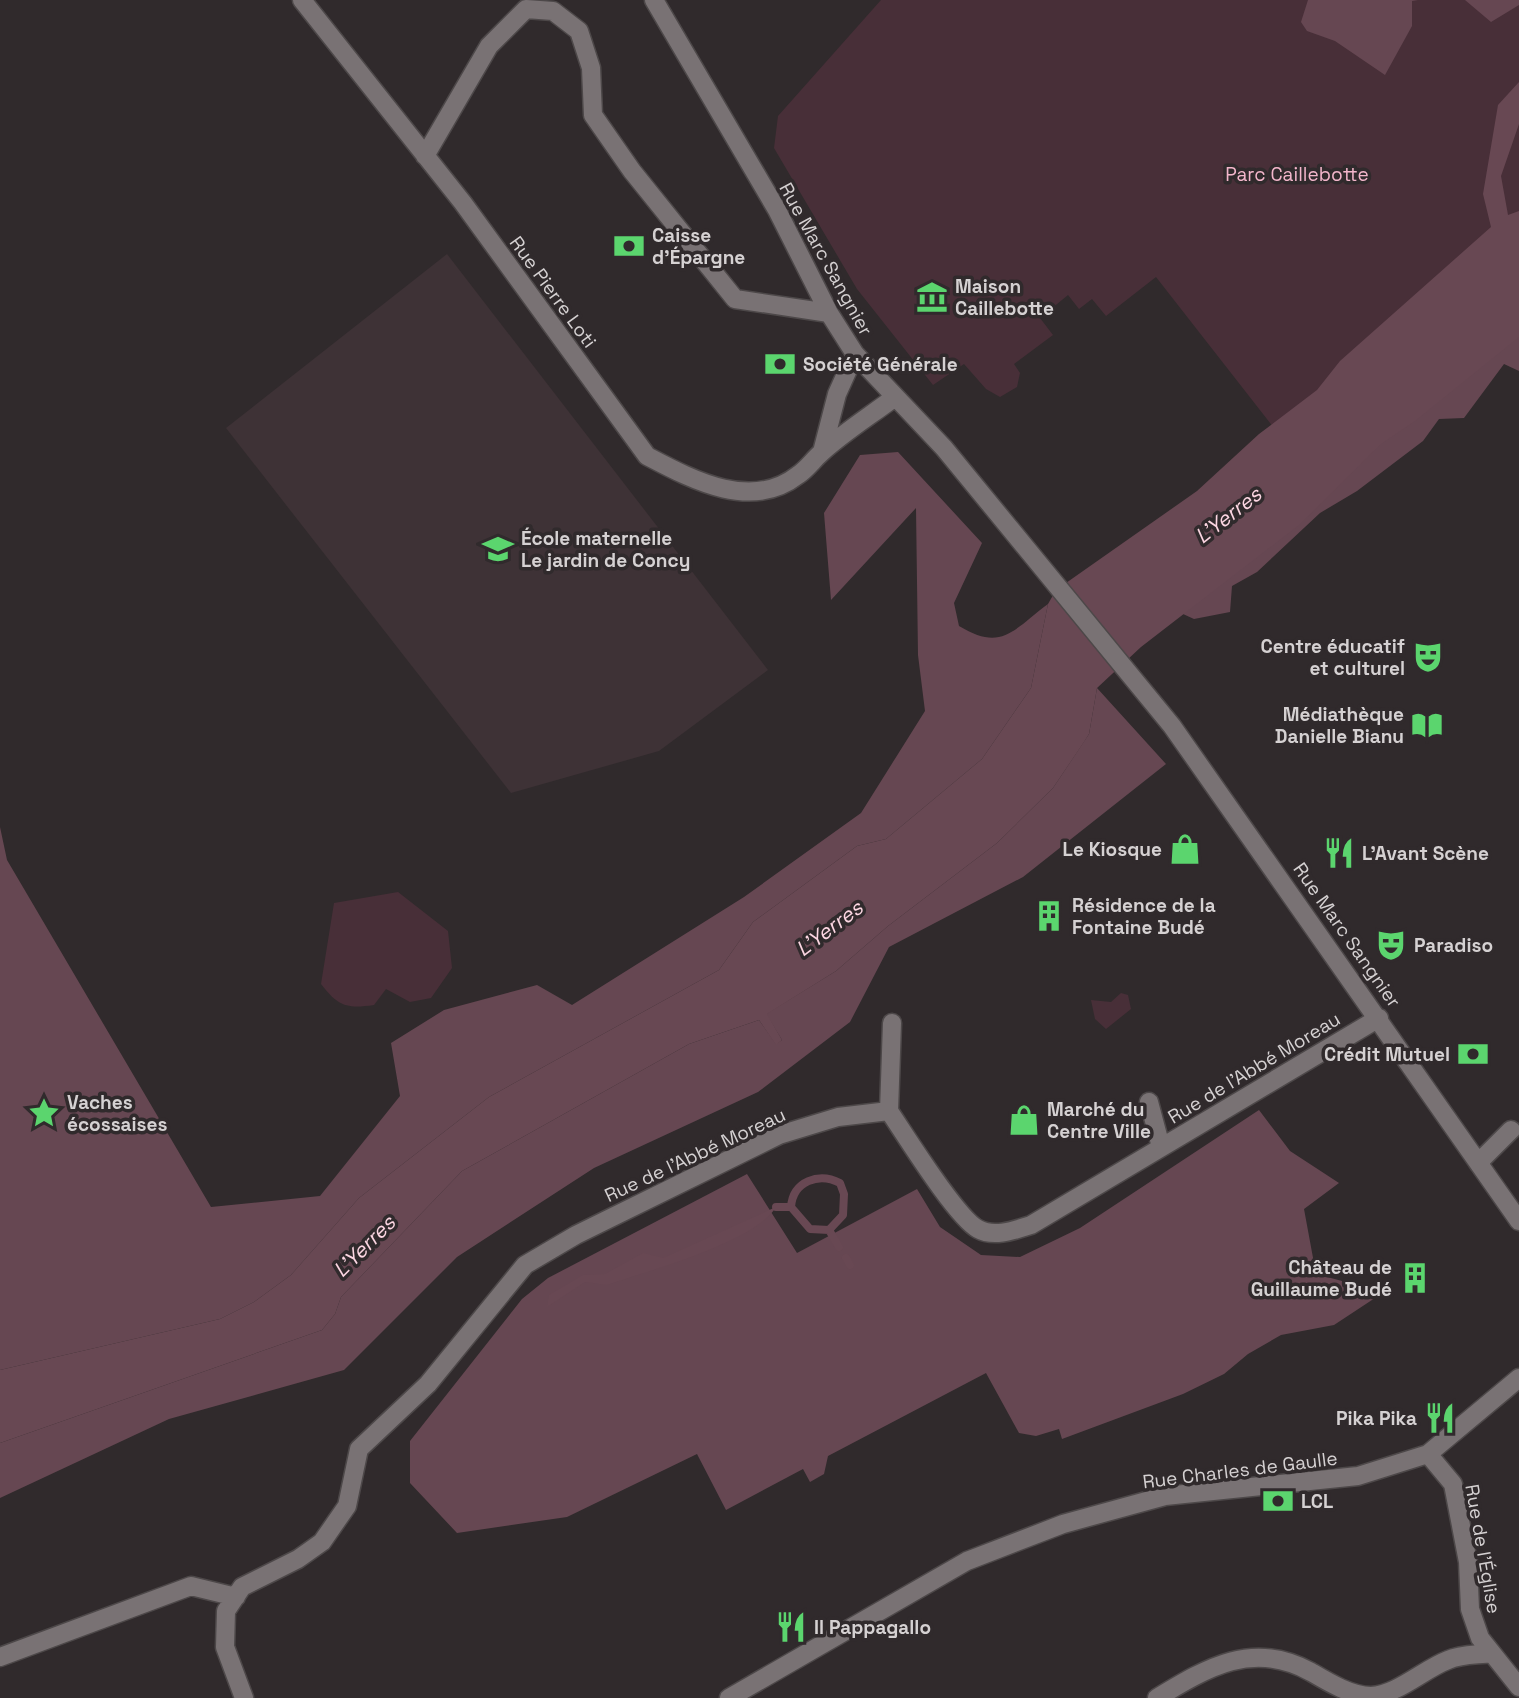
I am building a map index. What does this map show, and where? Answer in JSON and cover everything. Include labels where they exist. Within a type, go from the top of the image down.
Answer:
[{"type":"street","name":"Rue Pierre Loti","points":[[302,0],[425,156],[647,456],[691,479],[736,492],[766,490],[797,477],[822,452],[895,397]]},
{"type":"street","name":"Rue Marc Sangnier","points":[[654,0],[777,210],[829,313],[855,354],[944,448],[1134,678],[1203,768],[1519,1222]]},
{"type":"street","points":[[425,156],[489,46],[526,9],[553,11],[579,31],[591,68],[593,115],[632,171],[736,299],[829,313]]},
{"type":"street","points":[[822,452],[837,394],[855,354]]},
{"type":"street","name":"Rue de l'Abbé Moreau","points":[[236,1597],[242,1587],[298,1559],[322,1542],[347,1506],[359,1449],[428,1384],[525,1265],[576,1235],[779,1135],[838,1117],[888,1111],[957,1207],[979,1230],[1004,1234],[1031,1225],[1379,1018]]},
{"type":"street","points":[[888,1111],[892,1023]]},
{"type":"street","points":[[1149,1102],[1161,1147]]},
{"type":"street","points":[[1478,1163],[1511,1130]]},
{"type":"street","name":"Rue Charles de Gaulle","points":[[729,1698],[747,1692],[967,1561],[1063,1524],[1165,1496],[1358,1476],[1428,1454],[1519,1378]]},
{"type":"street","name":"Rue de l'Église","points":[[1428,1454],[1453,1484],[1468,1562],[1470,1609],[1480,1638],[1519,1687]]},
{"type":"street","points":[[0,1657],[191,1587],[236,1597],[226,1611],[225,1647],[244,1698]]},
{"type":"street","points":[[1157,1698],[1226,1660],[1263,1656],[1303,1668],[1338,1687],[1371,1696],[1394,1689],[1451,1658],[1491,1653]]},
{"type":"shaded area","points":[[1308,0],[1418,0],[1412,1],[1412,26],[1385,75],[1335,41],[1307,31],[1301,22]]},
{"type":"shaded area","points":[[1465,0],[1519,0],[1519,5],[1491,22]]},
{"type":"shaded area","name":"École maternelle Le jardin de Concy","points":[[447,254],[768,670],[659,751],[511,793],[226,428]]},
{"type":"shaded area","points":[[1519,308],[1519,371],[1504,364],[1464,418],[1439,419],[1423,441],[1357,491],[1320,513],[1257,572],[1232,586],[1230,612],[1194,619],[1172,609]]},
{"type":"shaded area","points":[[898,452],[982,543],[954,603],[959,626],[986,637],[1007,635],[1048,604],[1031,688],[982,759],[886,839],[857,846],[753,922],[719,970],[489,1097],[359,1198],[291,1275],[254,1302],[220,1319],[0,1370],[0,827],[7,860],[211,1207],[320,1196],[400,1096],[391,1043],[444,1010],[537,985],[572,1005],[744,897],[861,813],[925,711],[918,655],[916,508],[831,600],[824,513],[860,455]]},
{"type":"shaded area","points":[[1097,688],[1166,764],[1023,877],[889,947],[850,1022],[758,1092],[594,1168],[457,1257],[344,1370],[169,1419],[0,1498],[0,1443],[322,1330],[335,1314],[341,1297],[462,1171],[689,1044],[759,1020],[776,1044],[782,1040],[766,1014],[836,971],[888,926],[997,843],[1053,788],[1089,734]]},
{"type":"shaded area","points":[[1259,1110],[1290,1151],[1339,1183],[1304,1209],[1316,1274],[1368,1288],[1375,1298],[1334,1325],[1281,1335],[1248,1354],[1224,1374],[1183,1394],[1062,1439],[1059,1429],[1036,1436],[1019,1433],[986,1373],[828,1456],[824,1474],[810,1482],[803,1469],[726,1510],[697,1454],[567,1517],[457,1533],[410,1483],[410,1441],[522,1299],[548,1278],[747,1174],[797,1253],[917,1189],[940,1227],[981,1255],[1020,1257],[1080,1228]]},
{"type":"green space","name":"Parc Caillebotte","points":[[881,0],[1519,0],[1519,221],[1325,389],[1274,428],[1156,277],[1106,316],[1092,299],[1079,309],[1068,295],[1040,318],[1053,335],[1014,364],[1020,373],[1017,387],[1000,397],[986,389],[964,364],[933,385],[857,289],[774,148],[778,116]]},
{"type":"green space","points":[[398,892],[448,931],[452,968],[431,998],[410,1002],[386,989],[374,1005],[356,1007],[343,1004],[321,984],[334,903]]},
{"type":"green space","points":[[1121,993],[1128,995],[1131,1009],[1106,1029],[1095,1019],[1091,1000],[1111,1002]]},
{"type":"water","name":"L'Yerres","points":[[1519,82],[1519,124],[1501,176],[1508,215],[1519,211],[1519,337],[1415,421],[1381,444],[1299,525],[1141,647],[1097,688],[1089,734],[1053,788],[997,843],[888,926],[836,971],[767,1014],[782,1040],[776,1045],[759,1020],[689,1044],[462,1171],[341,1297],[335,1314],[322,1330],[0,1443],[0,1370],[220,1319],[254,1302],[291,1275],[359,1198],[489,1097],[719,970],[753,922],[857,846],[886,839],[982,759],[1031,688],[1048,604],[1056,590],[1197,491],[1259,434],[1317,390],[1340,361],[1491,227],[1483,194],[1498,105]]},
{"type":"water","points":[[776,1207],[764,1220],[746,1232],[699,1254],[607,1285],[585,1282],[547,1307],[549,1295],[583,1275],[605,1274],[643,1253],[663,1258]]},
{"type":"waterway","points":[[791,1207],[797,1191],[808,1181],[824,1178],[840,1183],[844,1194],[843,1215],[829,1230]]},
{"type":"waterway","points":[[776,1207],[791,1207],[810,1229],[829,1230],[839,1247]]},
{"type":"waterway","points":[[846,1258],[850,1265]]},
{"type":"place","name":"Caisse d'Épargne","points":[[629,246]]},
{"type":"place","name":"Maison Caillebotte","points":[[932,297]]},
{"type":"place","name":"Société Générale","points":[[780,364]]},
{"type":"place","name":"École maternelle Le jardin de Concy","points":[[498,549]]},
{"type":"place","name":"Centre éducatif et culturel","points":[[1428,657]]},
{"type":"place","name":"Médiathèque Danielle Bianu","points":[[1427,725]]},
{"type":"place","name":"Le Kiosque","points":[[1185,849]]},
{"type":"place","name":"L'Avant Scène","points":[[1339,853]]},
{"type":"place","name":"Résidence de la Fontaine Budé","points":[[1049,916]]},
{"type":"place","name":"Paradiso","points":[[1391,945]]},
{"type":"place","name":"Crédit Mutuel","points":[[1473,1054]]},
{"type":"place","name":"Vaches écossaises","points":[[44,1113]]},
{"type":"place","name":"Marché du Centre Ville","points":[[1024,1120]]},
{"type":"place","name":"Château de Guillaume Budé","points":[[1415,1278]]},
{"type":"place","name":"Pika Pika","points":[[1440,1418]]},
{"type":"place","name":"LCL","points":[[1278,1501]]},
{"type":"place","name":"Il Pappagallo","points":[[791,1627]]}]
